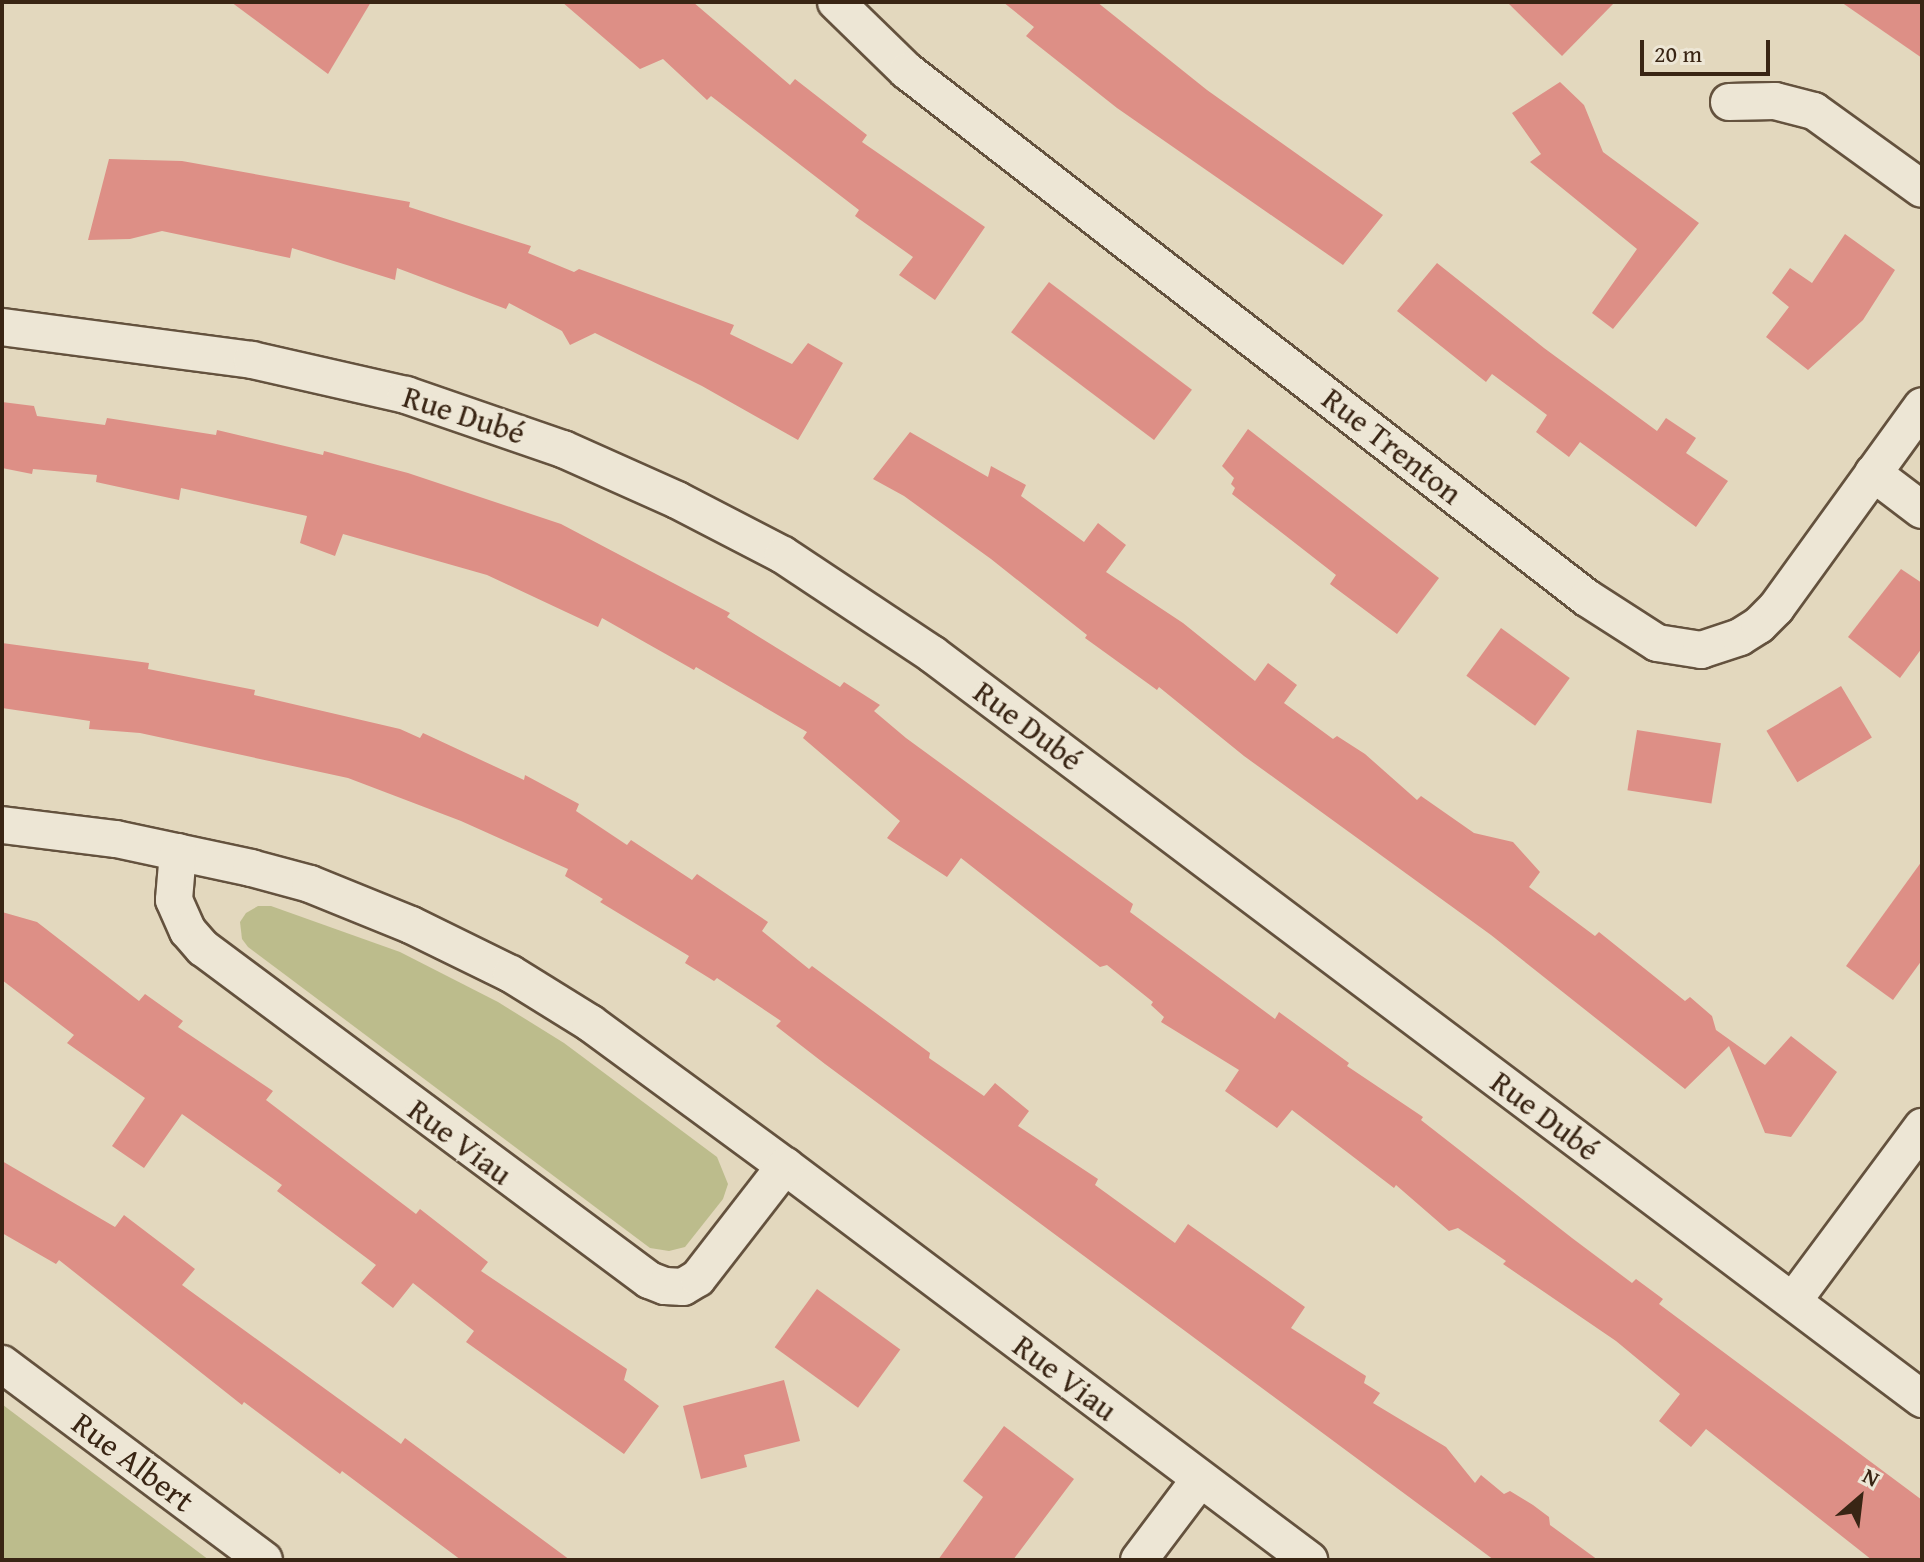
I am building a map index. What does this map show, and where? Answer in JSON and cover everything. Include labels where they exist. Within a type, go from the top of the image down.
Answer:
[{"type":"street","name":"Rue Trenton","points":[[836,2],[907,71],[1587,598],[1657,643],[1701,650],[1740,637],[1759,625],[1776,608],[1922,406]]},
{"type":"street","points":[[1729,102],[1775,101],[1814,111],[1922,189]]},
{"type":"street","name":"Rue Dubé","points":[[2,327],[222,355],[406,395],[563,449],[758,541],[932,654],[1922,1399]]},
{"type":"street","points":[[1873,473],[1922,510]]},
{"type":"street","name":"Rue Viau","points":[[2,825],[116,839],[310,884],[388,915],[511,974],[590,1023],[785,1166],[1309,1560]]},
{"type":"street","name":"Rue Viau","points":[[178,852],[174,900],[188,931],[203,948],[630,1269],[649,1280],[665,1286],[683,1287],[698,1278],[785,1166]]},
{"type":"street","points":[[1793,1301],[1922,1127]]},
{"type":"street","name":"Rue Albert","points":[[2,1364],[264,1560]]},
{"type":"street","points":[[1139,1560],[1200,1479]]},
{"type":"green space","points":[[258,906],[271,906],[400,952],[498,1002],[564,1043],[717,1157],[728,1184],[723,1199],[685,1247],[669,1251],[650,1248],[248,947],[242,939],[240,922],[246,913]]},
{"type":"green space","points":[[2,1404],[7,1408],[209,1560],[2,1560]]},
{"type":"building","points":[[231,2],[371,2],[328,74]]},
{"type":"building","points":[[562,2],[693,2],[790,85],[795,79],[867,135],[862,142],[985,227],[935,300],[899,275],[913,257],[855,216],[859,210],[711,96],[707,100],[663,59],[640,69]]},
{"type":"building","points":[[1003,2],[1097,2],[1207,90],[1383,215],[1343,265],[1117,108],[1026,36],[1034,27]]},
{"type":"building","points":[[1507,2],[1615,2],[1562,56]]},
{"type":"building","points":[[1841,2],[1922,2],[1922,58]]},
{"type":"building","points":[[1560,82],[1584,105],[1603,152],[1699,223],[1613,329],[1592,313],[1637,249],[1530,162],[1541,154],[1512,113]]},
{"type":"building","points":[[109,159],[182,161],[410,202],[409,207],[531,246],[528,253],[574,272],[579,269],[734,325],[730,334],[792,364],[808,343],[843,363],[798,440],[702,386],[595,333],[570,345],[562,331],[509,303],[506,309],[397,268],[395,280],[292,248],[290,258],[162,231],[130,239],[88,240]]},
{"type":"building","points":[[1845,234],[1895,270],[1863,320],[1808,370],[1766,337],[1789,307],[1772,293],[1790,268],[1812,283]]},
{"type":"building","points":[[1437,263],[1544,348],[1657,431],[1666,418],[1696,438],[1686,453],[1728,481],[1696,527],[1580,442],[1569,457],[1536,432],[1547,415],[1492,374],[1486,382],[1397,311]]},
{"type":"building","points":[[1049,282],[1192,390],[1154,440],[1011,332]]},
{"type":"building","points":[[2,402],[34,406],[37,416],[105,425],[107,418],[216,435],[217,430],[323,455],[324,451],[408,473],[561,524],[730,613],[727,617],[840,687],[844,682],[880,705],[874,711],[906,738],[1133,904],[1130,912],[1275,1019],[1279,1012],[1349,1063],[1347,1066],[1423,1117],[1421,1120],[1572,1238],[1632,1283],[1636,1279],[1663,1299],[1659,1304],[1922,1500],[1922,1560],[1872,1560],[1706,1429],[1691,1447],[1659,1421],[1680,1394],[1616,1341],[1503,1264],[1506,1261],[1458,1228],[1449,1231],[1396,1185],[1394,1188],[1292,1110],[1277,1128],[1225,1091],[1239,1070],[1161,1022],[1164,1017],[1151,1005],[1153,1002],[1107,965],[1100,967],[961,858],[947,877],[887,838],[900,821],[803,738],[807,732],[696,667],[694,670],[602,618],[598,627],[487,575],[343,534],[335,556],[300,543],[307,516],[181,488],[179,500],[96,482],[97,475],[33,469],[32,474],[2,468]]},
{"type":"building","points":[[1248,429],[1439,578],[1397,634],[1330,584],[1336,575],[1232,494],[1234,478],[1222,466]]},
{"type":"building","points":[[910,432],[988,477],[991,466],[1026,485],[1021,496],[1084,542],[1098,523],[1126,545],[1106,572],[1183,623],[1255,681],[1268,663],[1297,685],[1284,703],[1333,739],[1337,736],[1365,754],[1417,800],[1421,796],[1474,833],[1513,842],[1540,872],[1529,887],[1595,936],[1599,932],[1685,1001],[1690,997],[1712,1016],[1716,1030],[1765,1065],[1791,1036],[1837,1072],[1791,1137],[1765,1133],[1729,1046],[1685,1089],[1491,935],[1244,756],[1159,687],[1157,690],[1085,638],[1087,635],[991,559],[904,496],[873,479]]},
{"type":"building","points":[[1901,569],[1922,583],[1922,648],[1900,678],[1848,637]]},
{"type":"building","points":[[1501,628],[1570,678],[1535,726],[1466,676]]},
{"type":"building","points":[[2,643],[149,663],[148,669],[255,690],[254,695],[400,729],[420,738],[423,733],[524,780],[525,775],[579,804],[576,811],[627,845],[631,840],[692,880],[697,874],[768,922],[762,931],[809,969],[812,966],[930,1053],[929,1058],[984,1096],[995,1083],[1029,1111],[1018,1126],[1098,1179],[1095,1185],[1175,1243],[1188,1224],[1305,1307],[1291,1328],[1366,1376],[1364,1383],[1380,1393],[1373,1403],[1446,1447],[1475,1483],[1481,1475],[1504,1494],[1510,1491],[1533,1505],[1549,1517],[1550,1525],[1598,1560],[1494,1560],[825,1064],[776,1026],[781,1021],[717,978],[714,981],[685,963],[689,956],[600,902],[603,899],[565,876],[568,869],[461,821],[348,778],[140,733],[89,729],[90,721],[2,708]]},
{"type":"building","points":[[1841,686],[1872,737],[1797,782],[1766,731]]},
{"type":"building","points":[[1637,730],[1721,743],[1711,804],[1627,790]]},
{"type":"building","points":[[1922,861],[1922,960],[1893,1000],[1846,966]]},
{"type":"building","points":[[2,912],[37,922],[139,1001],[145,994],[183,1021],[178,1027],[273,1091],[266,1100],[416,1214],[420,1209],[488,1262],[481,1271],[627,1369],[624,1380],[659,1406],[624,1454],[466,1342],[474,1331],[413,1283],[393,1308],[361,1283],[376,1265],[277,1191],[282,1185],[182,1114],[144,1168],[112,1146],[145,1098],[67,1043],[74,1035],[2,980]]},
{"type":"building","points":[[2,1161],[115,1227],[124,1215],[195,1269],[182,1285],[401,1444],[405,1438],[570,1560],[461,1560],[342,1471],[340,1474],[244,1402],[242,1405],[59,1260],[56,1264],[2,1233]]},
{"type":"building","points":[[817,1289],[900,1350],[858,1408],[775,1347]]},
{"type":"building","points":[[784,1380],[800,1441],[744,1455],[747,1467],[701,1479],[683,1406]]},
{"type":"building","points":[[1004,1426],[1074,1479],[1013,1560],[938,1560],[983,1497],[963,1481]]}]
